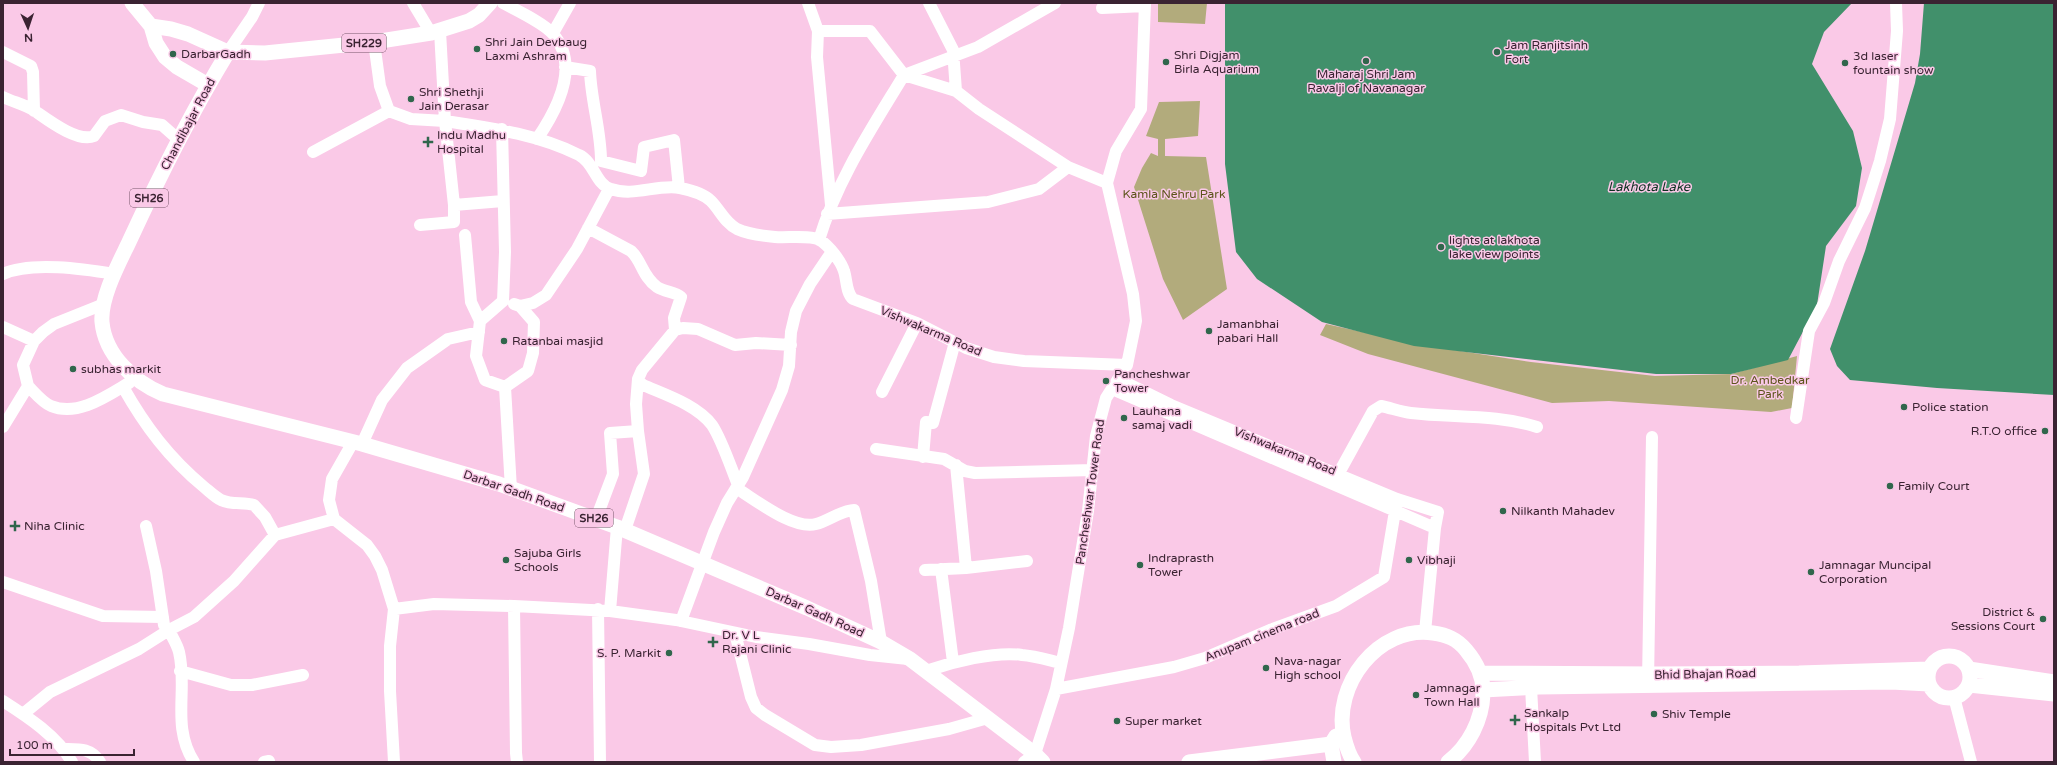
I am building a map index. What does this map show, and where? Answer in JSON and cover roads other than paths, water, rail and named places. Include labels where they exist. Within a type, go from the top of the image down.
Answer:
[{"type":"main road","points":[[132,3],[151,26],[156,43],[165,57],[177,67],[208,85]]},
{"type":"main road","name":"SH229","points":[[228,52],[265,54],[374,42],[436,32],[469,21],[479,15],[490,3]]},
{"type":"main road","points":[[151,26],[182,32],[228,52]]},
{"type":"main road","name":"Chandibajar Road","points":[[112,353],[103,329],[102,313],[115,274],[158,179],[208,85],[228,52]]},
{"type":"main road","name":"Darbar Gadh Road","points":[[112,353],[148,388],[163,394],[357,443],[511,489],[596,519],[703,563],[881,642],[910,659],[988,718],[1034,759]]},
{"type":"main road","points":[[1334,762],[1331,744],[1341,725],[1345,700],[1349,687],[1357,671],[1369,656],[1390,641],[1410,634],[1425,632],[1446,635],[1459,642],[1476,662],[1480,673],[1483,690],[1483,706],[1476,726],[1466,744],[1448,762]]},
{"type":"main road","points":[[1946,656],[1960,658],[1969,669],[1970,675],[1968,685],[1963,693],[1954,697],[1944,698],[1938,695],[1929,676],[1939,658],[1946,656]]},
{"type":"main road","points":[[1969,669],[2054,682]]},
{"type":"main road","name":"Bhid Bhajan Road","points":[[1480,673],[1648,680],[1891,682],[1929,676]]},
{"type":"main road","name":"Bhid Bhajan Road","points":[[1483,690],[1648,680]]},
{"type":"main road","points":[[1968,685],[2054,694]]},
{"type":"main road","points":[[1341,725],[1346,745],[1354,762]]},
{"type":"main road","points":[[1189,762],[1275,756],[1331,744]]},
{"type":"street","points":[[228,52],[252,17],[259,3]]},
{"type":"street","points":[[413,3],[436,32],[454,205],[454,222],[420,225]]},
{"type":"street","points":[[503,3],[553,33],[563,53],[565,67],[564,84],[557,105],[537,139]]},
{"type":"street","points":[[553,33],[570,3]]},
{"type":"street","points":[[808,3],[818,31],[817,57],[829,210]]},
{"type":"street","points":[[929,3],[950,42],[955,57],[956,91]]},
{"type":"street","points":[[313,152],[389,111],[411,119],[445,121],[502,129],[537,139],[581,155],[588,161],[603,184],[609,189],[631,193],[662,188],[679,188],[697,193],[709,199],[726,221],[736,228],[748,233],[774,237],[819,240],[829,210],[851,162],[904,75],[955,57],[978,47],[1042,6],[1055,3]]},
{"type":"street","points":[[1796,418],[1809,331],[1824,302],[1845,248],[1865,208],[1880,161],[1890,119],[1896,31],[1896,3]]},
{"type":"street","points":[[1102,8],[1144,4]]},
{"type":"street","name":"Pancheshwar Tower Road","points":[[1034,759],[1056,689],[1069,628],[1088,511],[1096,436],[1101,413],[1115,384],[1127,365],[1136,321],[1133,294],[1107,182],[1116,151],[1142,109],[1144,4]]},
{"type":"street","points":[[818,31],[870,31],[904,75],[956,91],[979,109],[1068,167],[1107,182]]},
{"type":"street","points":[[374,42],[380,86],[389,111]]},
{"type":"street","points":[[3,52],[31,66],[34,111]]},
{"type":"street","points":[[565,67],[590,71],[590,90],[601,145],[601,161],[641,171],[644,147],[674,140],[679,188]]},
{"type":"street","points":[[3,97],[34,111],[66,131],[84,136],[94,136],[105,121],[121,115],[144,122],[162,125],[179,140]]},
{"type":"street","points":[[394,762],[390,684],[390,646],[394,609],[382,570],[375,556],[367,545],[334,519],[329,500],[330,490],[332,479],[357,443],[382,400],[407,368],[448,339],[479,326],[503,301],[505,252],[502,129]]},
{"type":"street","points":[[829,210],[988,202],[1039,189],[1068,167]]},
{"type":"street","points":[[503,301],[520,306],[533,303],[546,295],[588,228],[609,189]]},
{"type":"street","points":[[454,205],[503,201]]},
{"type":"street","points":[[588,228],[632,251],[636,256],[639,266],[657,287],[670,294],[681,297],[674,318],[675,330]]},
{"type":"street","points":[[465,235],[471,302],[479,326],[476,356],[485,380],[505,387]]},
{"type":"street","name":"Vishwakarma Road","points":[[819,240],[844,269],[849,292],[854,299],[917,323],[966,348],[994,357],[1024,362],[1127,365]]},
{"type":"street","points":[[681,621],[714,532],[737,487],[782,390],[789,366],[791,332],[796,311],[810,284],[831,253]]},
{"type":"street","points":[[3,274],[21,268],[77,267],[115,274]]},
{"type":"street","points":[[104,304],[54,324],[34,341],[24,364],[28,386],[50,406],[71,409],[96,402],[136,378]]},
{"type":"street","points":[[505,387],[528,371],[533,353],[534,322],[520,306]]},
{"type":"street","points":[[882,392],[917,323]]},
{"type":"street","points":[[3,327],[34,341]]},
{"type":"street","points":[[600,762],[604,610],[621,529],[644,474],[636,404],[638,381],[642,370],[675,330],[683,328],[698,329],[735,344],[756,343],[791,345]]},
{"type":"street","points":[[923,457],[926,422],[933,423],[955,342]]},
{"type":"street","points":[[638,381],[643,385],[688,406],[706,418],[717,435],[737,487],[784,518],[801,524],[816,525],[854,510],[871,581],[881,642]]},
{"type":"street","name":"Vishwakarma Road","points":[[1115,384],[1171,405],[1336,478],[1396,505],[1435,528]]},
{"type":"street","points":[[3,427],[28,386]]},
{"type":"street","points":[[123,387],[142,421],[165,450],[196,481],[218,499],[227,503],[254,505],[265,517],[275,535]]},
{"type":"street","points":[[505,387],[511,489]]},
{"type":"street","points":[[1336,478],[1373,411],[1381,406],[1410,413],[1519,421],[1537,427]]},
{"type":"street","points":[[596,519],[614,474],[610,433],[638,431]]},
{"type":"street","points":[[1648,680],[1652,437]]},
{"type":"street","points":[[876,449],[944,459],[975,473],[1092,470]]},
{"type":"street","points":[[956,465],[966,568]]},
{"type":"street","name":"Vishwakarma Road","points":[[1396,505],[1438,512],[1435,528],[1425,632]]},
{"type":"street","name":"Anupam cinema road","points":[[1056,689],[1174,667],[1205,658],[1270,630],[1336,606],[1384,577],[1396,505]]},
{"type":"street","points":[[23,714],[50,692],[139,649],[194,616],[234,581],[275,535],[334,519]]},
{"type":"street","points":[[146,526],[156,571],[162,617],[167,631],[179,653],[180,725],[189,755],[194,762]]},
{"type":"street","points":[[925,570],[966,568],[1026,561]]},
{"type":"street","points":[[941,569],[953,662]]},
{"type":"street","points":[[3,582],[103,616],[162,617]]},
{"type":"street","points":[[394,609],[434,604],[604,610],[681,621],[735,633],[870,655],[910,659]]},
{"type":"street","points":[[514,606],[515,746],[517,762]]},
{"type":"street","points":[[735,633],[751,697],[756,708],[815,746],[861,746],[949,729],[988,718]]},
{"type":"street","points":[[926,671],[953,662],[984,657],[1021,654],[1061,663]]},
{"type":"street","points":[[180,671],[231,684],[252,685],[303,675]]},
{"type":"street","points":[[1531,687],[1535,762]]},
{"type":"street","points":[[1954,697],[1971,762]]},
{"type":"street","points":[[3,701],[23,714],[65,749],[72,762]]},
{"type":"street","points":[[65,749],[87,751],[96,756],[100,762]]},
{"type":"water","name":"Lakhota Lake","points":[[1225,3],[1852,3],[1824,32],[1812,64],[1853,131],[1862,168],[1856,206],[1826,246],[1817,305],[1788,360],[1731,374],[1656,374],[1414,346],[1322,322],[1257,279],[1236,252],[1225,164]]},
{"type":"water","points":[[1924,3],[2054,3],[2054,395],[1937,388],[1850,380],[1837,366],[1830,349],[1865,251],[1915,83],[1920,54]]},
{"type":"place","name":"Shri Jain Devbaug Laxmi Ashram","points":[[477,49]]},
{"type":"place","name":"Jam Ranjitsinh Fort","points":[[1497,52]]},
{"type":"place","name":"DarbarGadh","points":[[173,54]]},
{"type":"place","name":"Maharaj Shri Jam Ravalji of Navanagar","points":[[1366,61]]},
{"type":"place","name":"Shri Digjam Birla Aquarium","points":[[1166,62]]},
{"type":"place","name":"3d laser fountain show","points":[[1845,63]]},
{"type":"place","name":"Shri Shethji Jain Derasar","points":[[411,99]]},
{"type":"place","name":"Indu Madhu Hospital","points":[[428,142]]},
{"type":"place","name":"lights at lakhota lake view points","points":[[1441,247]]},
{"type":"place","name":"Jamanbhai pabari Hall","points":[[1209,331]]},
{"type":"place","name":"Ratanbai masjid","points":[[504,341]]},
{"type":"place","name":"subhas markit","points":[[73,369]]},
{"type":"place","name":"Pancheshwar Tower","points":[[1106,381]]},
{"type":"place","name":"Police station","points":[[1904,407]]},
{"type":"place","name":"Lauhana samaj vadi","points":[[1124,418]]},
{"type":"place","name":"R.T.O office","points":[[2045,431]]},
{"type":"place","name":"Family Court","points":[[1890,486]]},
{"type":"place","name":"Nilkanth Mahadev","points":[[1503,511]]},
{"type":"place","name":"Niha Clinic","points":[[15,526]]},
{"type":"place","name":"Sajuba Girls Schools","points":[[506,560]]},
{"type":"place","name":"Vibhaji","points":[[1409,560]]},
{"type":"place","name":"Indraprasth Tower","points":[[1140,565]]},
{"type":"place","name":"Jamnagar Muncipal Corporation","points":[[1811,572]]},
{"type":"place","name":"District & Sessions Court","points":[[2043,619]]},
{"type":"place","name":"Dr. V L Rajani Clinic","points":[[713,642]]},
{"type":"place","name":"S. P. Markit","points":[[669,653]]},
{"type":"place","name":"Nava-nagar High school","points":[[1266,668]]},
{"type":"place","name":"Jamnagar Town Hall","points":[[1416,695]]},
{"type":"place","name":"Shiv Temple","points":[[1654,714]]},
{"type":"place","name":"Sankalp Hospitals Pvt Ltd","points":[[1515,720]]},
{"type":"place","name":"Super market","points":[[1117,721]]},
{"type":"park label","name":"Kamla Nehru Park","points":[[1174,194]]},
{"type":"park label","name":"Dr. Ambedkar Park","points":[[1770,387]]}]
